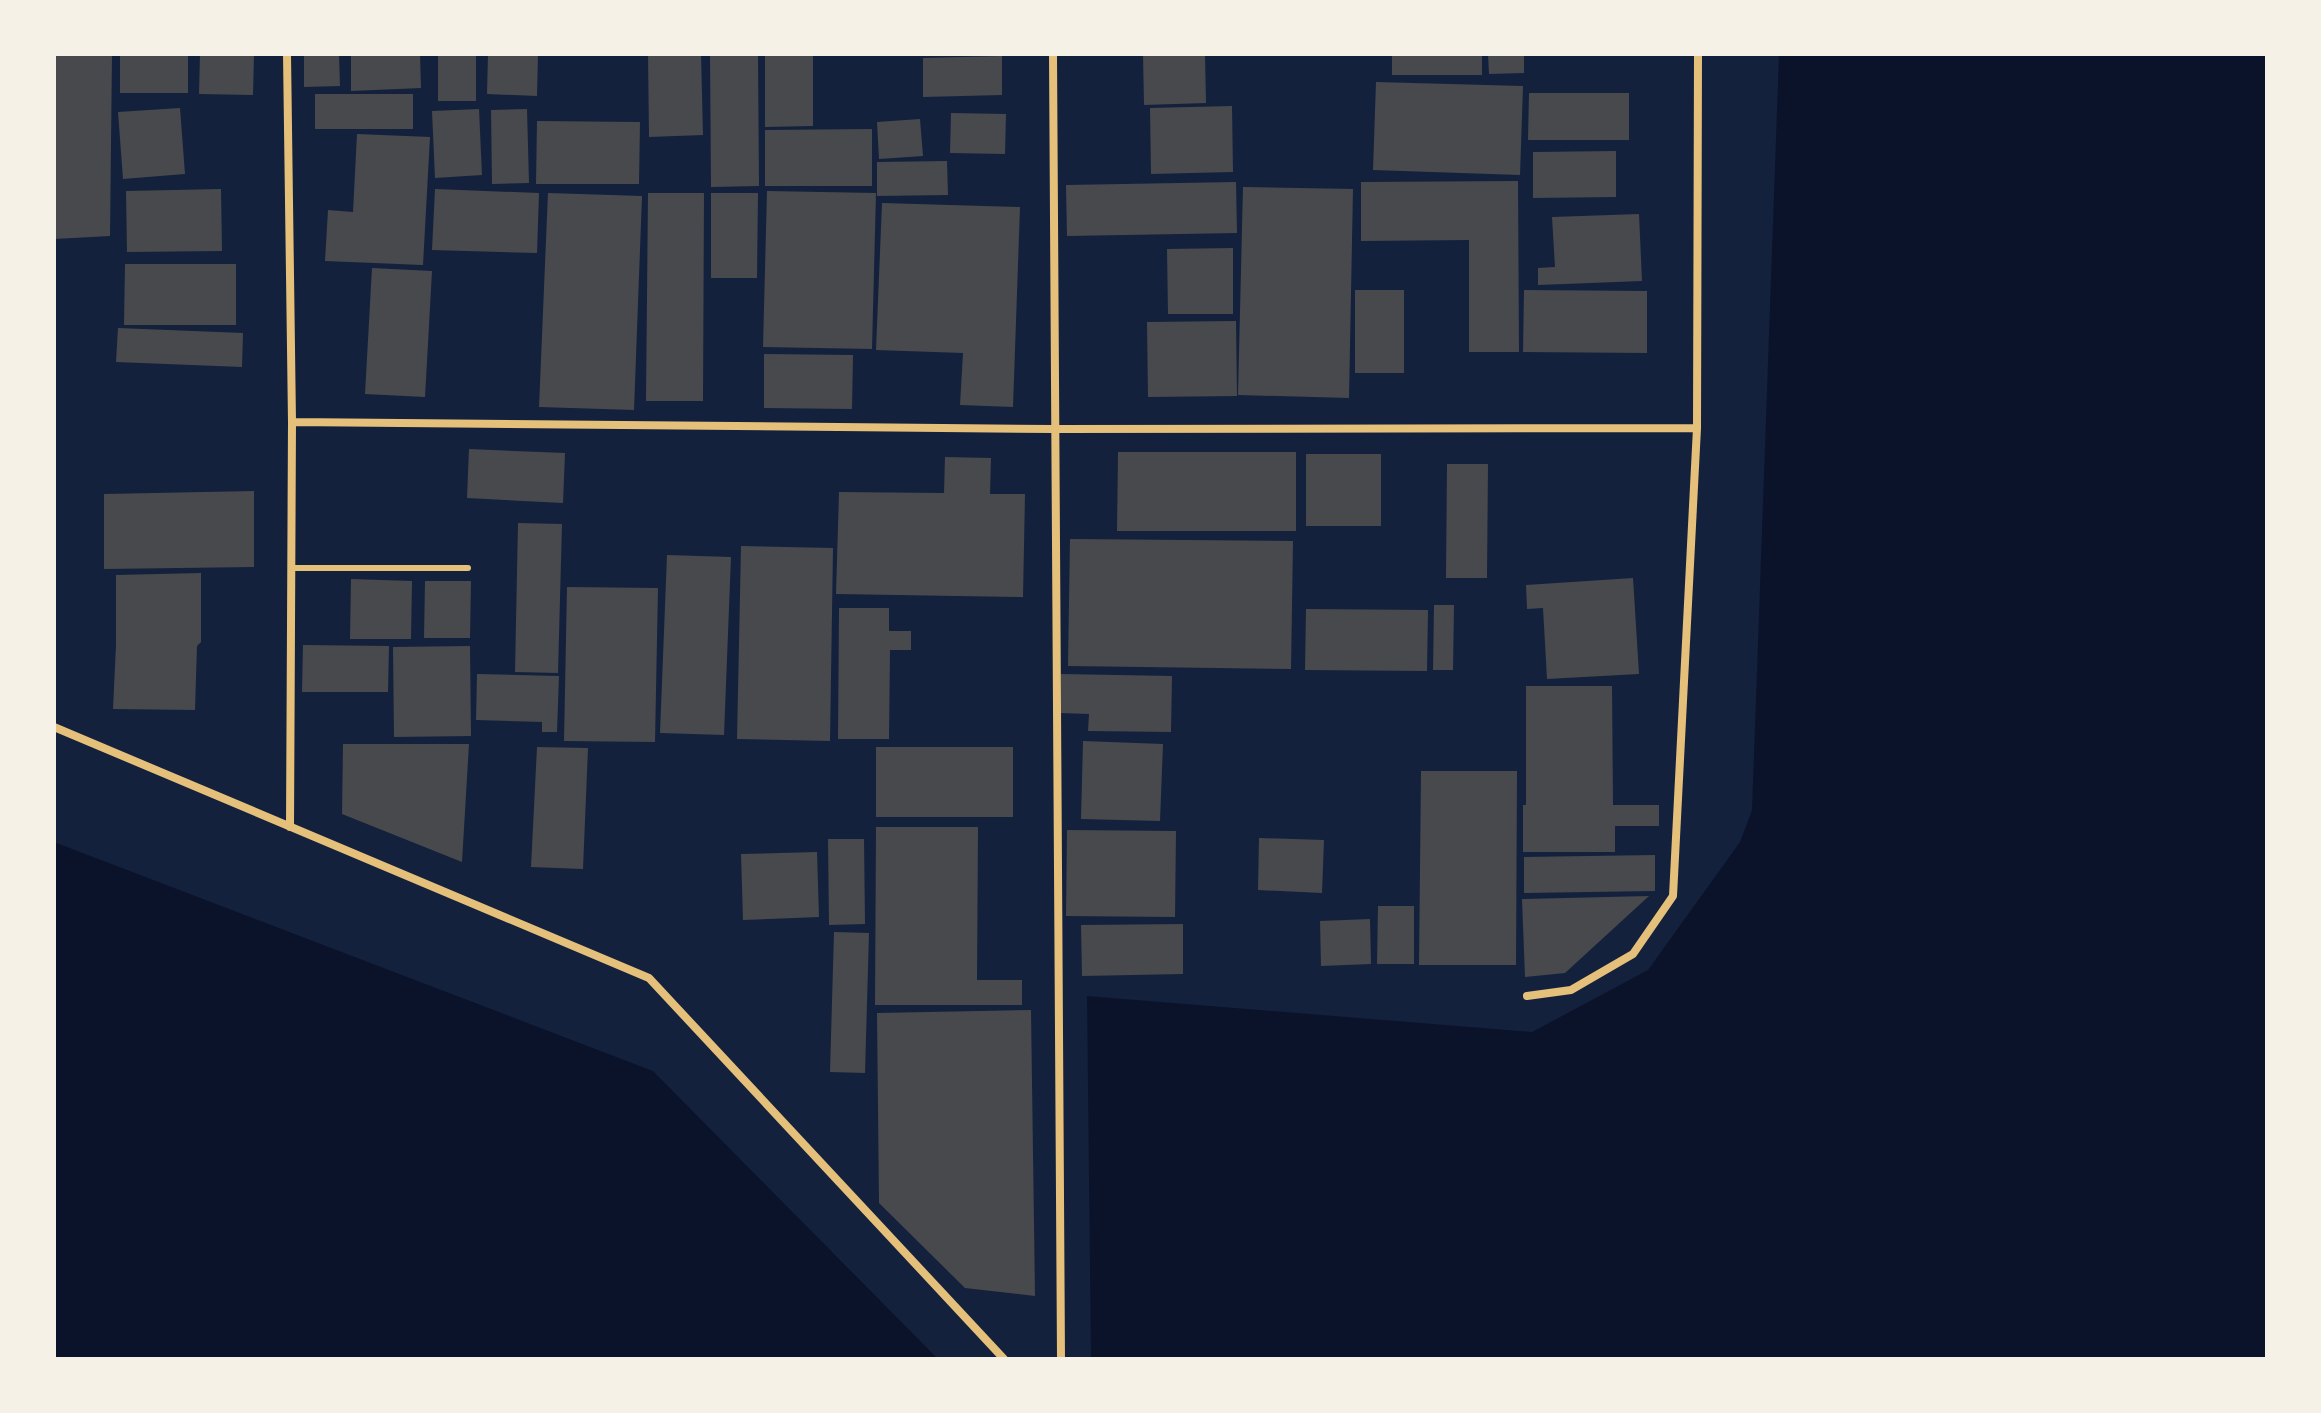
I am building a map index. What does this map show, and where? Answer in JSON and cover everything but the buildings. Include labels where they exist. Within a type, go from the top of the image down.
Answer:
[{"type":"street","points":[[287,54],[292,422],[290,827]]},
{"type":"street","points":[[1053,54],[1061,1359]]},
{"type":"street","points":[[1527,996],[1571,990],[1633,954],[1673,896],[1697,428],[1698,54]]},
{"type":"street","points":[[292,422],[1054,429],[1697,428]]},
{"type":"street","points":[[54,727],[649,978],[1004,1359]]},
{"type":"lane","points":[[292,568],[468,568]]},
{"type":"water","points":[[1779,54],[2267,54],[2267,1359],[1091,1359],[1087,996],[1532,1032],[1648,970],[1740,842],[1752,810]]},
{"type":"water","points":[[54,842],[653,1071],[938,1359],[54,1359]]}]
